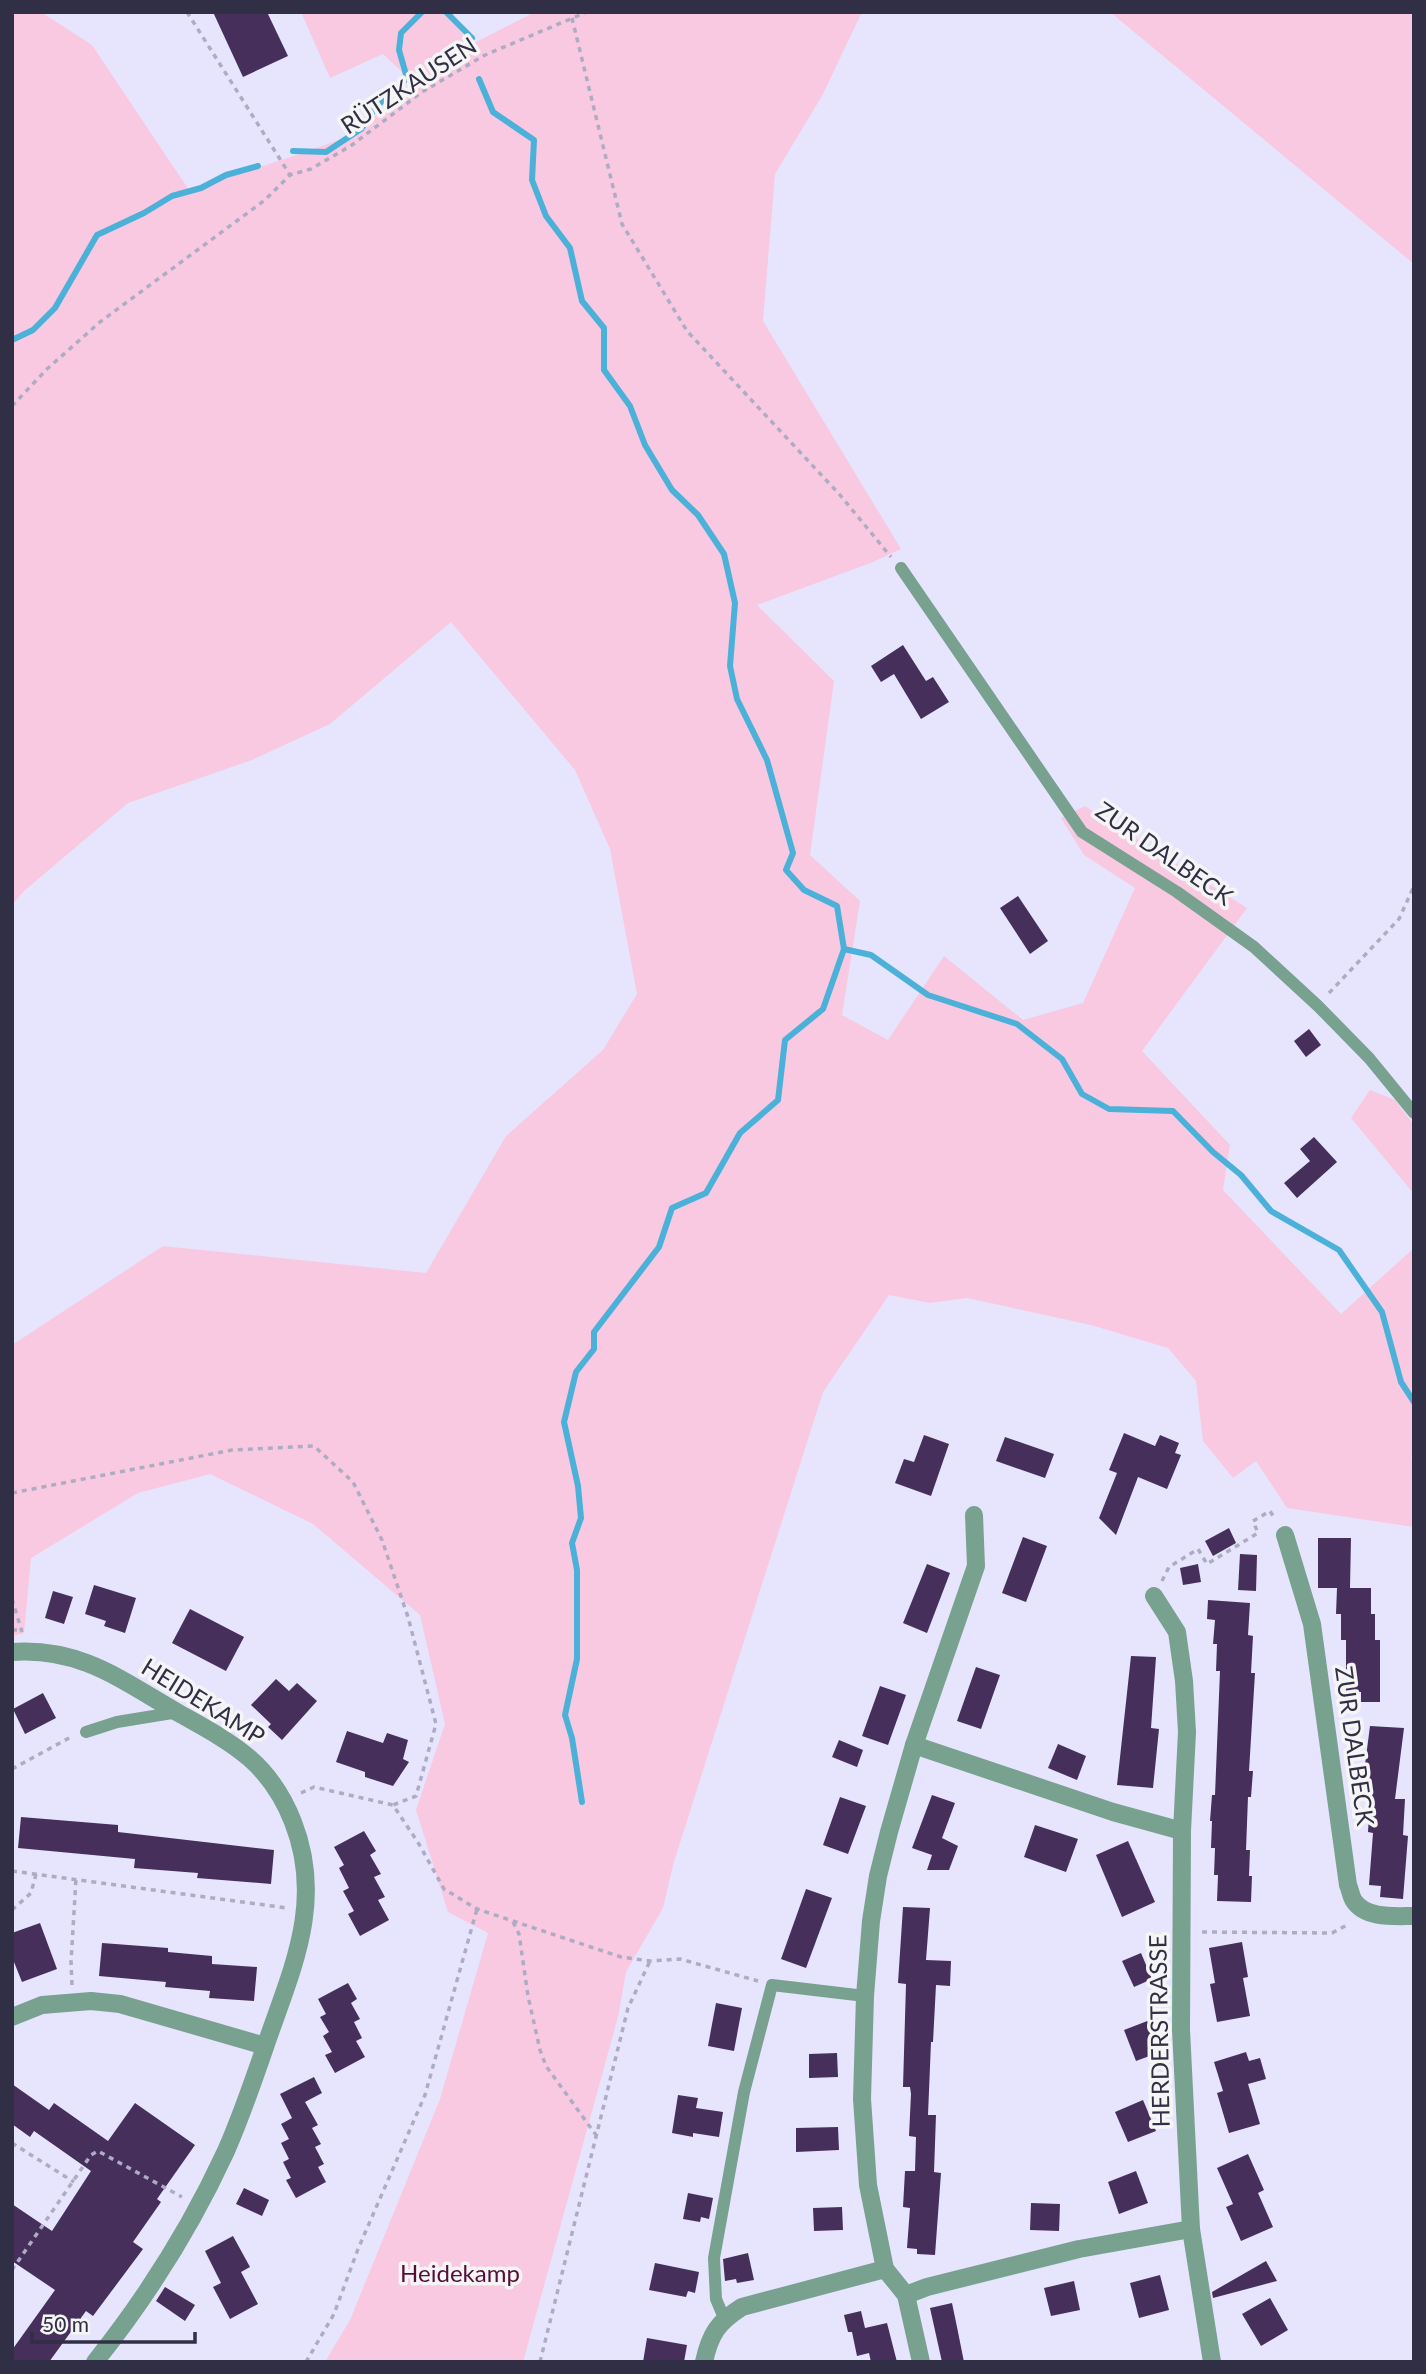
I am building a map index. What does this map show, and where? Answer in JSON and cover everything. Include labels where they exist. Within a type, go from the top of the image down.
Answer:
[{"type":"street","points":[[921,2362],[906,2295],[885,2269],[868,2185],[862,2099],[865,1996],[878,1876],[914,1745],[976,1566],[974,1515]]},
{"type":"street","name":"ZUR DALBECK","points":[[1285,1535],[1312,1624],[1348,1885],[1354,1902],[1372,1913]]},
{"type":"street","name":"HERDERSTRASSE","points":[[1154,1596],[1177,1632],[1184,1681],[1187,1732],[1182,1831],[1181,2029],[1191,2229],[1212,2362]]},
{"type":"street","name":"HEIDEKAMP","points":[[17,1652],[57,1653],[88,1662],[252,1758],[284,1802],[293,1822],[303,1859],[307,1893],[302,1941],[235,2129],[197,2207],[131,2315],[95,2362]]},
{"type":"street","points":[[914,1745],[1113,1812],[1182,1831]]},
{"type":"street","points":[[1372,1913],[1382,1916],[1414,1916]]},
{"type":"street","points":[[12,2017],[42,2005],[91,2001],[120,2004],[265,2046]]},
{"type":"street","points":[[906,2295],[927,2287],[1079,2249],[1191,2229]]},
{"type":"street","points":[[705,2362],[711,2337],[724,2318],[742,2307],[885,2269]]},
{"type":"lane","name":"ZUR DALBECK","points":[[901,568],[1082,832],[1177,892],[1254,947],[1369,1058],[1414,1112]]},
{"type":"lane","points":[[86,1732],[117,1722],[178,1713]]},
{"type":"lane","points":[[724,2318],[716,2299],[713,2258],[744,2092],[772,1985],[865,1996]]},
{"type":"path","points":[[12,406],[47,369],[100,321],[265,200],[290,175],[187,12]]},
{"type":"path","name":"RÜTZKAUSEN","points":[[290,175],[310,169],[352,145],[422,92],[485,55],[587,12]]},
{"type":"path","points":[[572,18],[622,223],[687,331],[840,495],[901,568]]},
{"type":"path","points":[[1318,1006],[1399,919],[1414,886]]},
{"type":"path","points":[[12,1493],[232,1450],[314,1446],[353,1482],[382,1540],[408,1617],[436,1724],[416,1796],[393,1805],[314,1787],[284,1802]]},
{"type":"path","points":[[1154,1596],[1169,1567],[1198,1549],[1207,1564],[1258,1533],[1253,1521],[1270,1511],[1285,1535]]},
{"type":"path","points":[[12,1599],[22,1630],[17,1652]]},
{"type":"path","points":[[12,1630],[22,1630]]},
{"type":"path","points":[[12,1769],[63,1740],[86,1732]]},
{"type":"path","points":[[393,1805],[444,1889],[477,1909],[621,1957],[650,1961],[680,1959],[772,1985]]},
{"type":"path","points":[[12,1871],[306,1911]]},
{"type":"path","points":[[12,1910],[31,1893],[36,1874]]},
{"type":"path","points":[[73,2003],[71,1962],[76,1879]]},
{"type":"path","points":[[306,2362],[334,2314],[358,2249],[425,2095],[477,1909]]},
{"type":"path","points":[[1182,1932],[1332,1933],[1372,1913]]},
{"type":"path","points":[[512,1921],[519,1934],[528,1996],[546,2066],[596,2136]]},
{"type":"path","points":[[540,2362],[628,2008],[650,1961]]},
{"type":"path","points":[[12,2143],[74,2182]]},
{"type":"path","points":[[12,2269],[91,2155],[99,2151],[184,2198]]},
{"type":"green space","name":"Heidekamp","points":[[12,12],[41,12],[92,45],[189,190],[347,137],[415,84],[383,54],[330,78],[301,12],[452,12],[468,46],[535,12],[862,12],[822,96],[775,174],[763,321],[901,549],[757,605],[834,681],[810,855],[860,901],[842,1015],[888,1040],[944,956],[1023,1020],[1083,1003],[1135,888],[1084,855],[1061,818],[1085,806],[1247,908],[1142,1051],[1230,1145],[1223,1190],[1341,1314],[1414,1248],[1414,1449],[1411,1457],[1414,1458],[1414,1527],[1287,1508],[1256,1461],[1233,1478],[1203,1441],[1196,1381],[1168,1348],[1091,1325],[967,1298],[930,1303],[889,1295],[823,1392],[673,1865],[663,1908],[626,1972],[618,2017],[523,2362],[325,2362],[350,2320],[440,2099],[488,1933],[448,1912],[416,1810],[445,1724],[420,1615],[313,1524],[210,1474],[138,1493],[31,1558],[24,1633],[12,1636],[12,1345],[163,1246],[426,1273],[506,1136],[603,1050],[637,994],[610,849],[575,770],[451,622],[330,724],[252,760],[128,803],[24,891],[12,905]]},
{"type":"green space","points":[[1110,12],[1414,12],[1414,264]]},
{"type":"green space","points":[[1370,1090],[1395,1100],[1414,1125],[1414,1194],[1351,1118]]},
{"type":"building","points":[[213,12],[267,12],[288,56],[243,77]]},
{"type":"building","points":[[903,645],[926,681],[933,677],[949,702],[921,719],[894,674],[881,682],[871,666]]},
{"type":"building","points":[[1018,896],[1048,941],[1030,954],[1000,908]]},
{"type":"building","points":[[1309,1029],[1321,1045],[1306,1057],[1294,1041]]},
{"type":"building","points":[[1314,1137],[1337,1162],[1297,1198],[1284,1183],[1310,1161],[1300,1149]]},
{"type":"building","points":[[1124,1433],[1155,1446],[1160,1435],[1179,1443],[1175,1453],[1181,1455],[1167,1489],[1138,1477],[1116,1535],[1099,1518],[1117,1473],[1109,1470]]},
{"type":"building","points":[[924,1435],[949,1444],[931,1496],[895,1483],[904,1459],[914,1462]]},
{"type":"building","points":[[1005,1437],[1054,1454],[1045,1478],[996,1461]]},
{"type":"building","points":[[1229,1528],[1236,1543],[1213,1556],[1205,1541]]},
{"type":"building","points":[[1023,1537],[1047,1546],[1026,1602],[1002,1593]]},
{"type":"building","points":[[1318,1538],[1351,1538],[1350,1588],[1371,1588],[1375,1640],[1380,1640],[1380,1702],[1361,1702],[1361,1692],[1346,1692],[1346,1640],[1341,1640],[1341,1614],[1336,1614],[1337,1588],[1318,1588]]},
{"type":"building","points":[[1240,1554],[1257,1555],[1256,1591],[1238,1590]]},
{"type":"building","points":[[927,1564],[950,1573],[927,1633],[903,1623]]},
{"type":"building","points":[[1198,1564],[1201,1582],[1183,1585],[1180,1568]]},
{"type":"building","points":[[94,1585],[136,1598],[125,1633],[104,1626],[106,1621],[85,1614]]},
{"type":"building","points":[[53,1591],[73,1597],[64,1624],[45,1618]]},
{"type":"building","points":[[1208,1600],[1250,1603],[1248,1635],[1253,1636],[1251,1673],[1255,1673],[1249,1771],[1253,1771],[1251,1797],[1248,1797],[1246,1850],[1250,1850],[1251,1902],[1217,1901],[1218,1875],[1214,1875],[1215,1848],[1211,1848],[1210,1821],[1212,1795],[1215,1795],[1220,1671],[1216,1671],[1217,1644],[1213,1644],[1215,1620],[1207,1619]]},
{"type":"building","points":[[190,1609],[244,1637],[226,1671],[172,1643]]},
{"type":"building","points":[[1131,1656],[1156,1657],[1151,1728],[1159,1729],[1153,1788],[1117,1785]]},
{"type":"building","points":[[976,1667],[1000,1675],[981,1729],[957,1721]]},
{"type":"building","points":[[276,1679],[289,1691],[297,1683],[317,1701],[282,1740],[268,1727],[271,1724],[251,1705]]},
{"type":"building","points":[[880,1686],[906,1695],[888,1745],[862,1736]]},
{"type":"building","points":[[43,1693],[56,1718],[25,1734],[13,1709]]},
{"type":"building","points":[[1370,1726],[1404,1728],[1395,1799],[1405,1799],[1403,1835],[1408,1836],[1403,1899],[1380,1897],[1381,1886],[1369,1885],[1373,1833],[1368,1832],[1370,1797],[1361,1796]]},
{"type":"building","points":[[347,1731],[383,1743],[387,1733],[408,1740],[403,1759],[409,1762],[393,1786],[365,1777],[365,1772],[336,1762]]},
{"type":"building","points":[[839,1740],[863,1750],[857,1767],[832,1757]]},
{"type":"building","points":[[1058,1744],[1086,1756],[1077,1780],[1048,1768]]},
{"type":"building","points":[[932,1795],[955,1803],[942,1838],[958,1846],[949,1870],[927,1870],[932,1855],[912,1848]]},
{"type":"building","points":[[840,1797],[866,1806],[848,1854],[823,1845]]},
{"type":"building","points":[[21,1817],[118,1825],[118,1832],[274,1850],[271,1884],[197,1878],[198,1873],[134,1868],[135,1859],[18,1848]]},
{"type":"building","points":[[1035,1825],[1078,1839],[1066,1872],[1024,1857]]},
{"type":"building","points":[[364,1831],[376,1851],[370,1855],[381,1874],[374,1877],[385,1897],[378,1900],[389,1920],[360,1936],[348,1914],[354,1911],[343,1891],[349,1888],[339,1868],[344,1865],[334,1847]]},
{"type":"building","points":[[1128,1841],[1155,1902],[1122,1917],[1096,1855]]},
{"type":"building","points":[[806,1889],[832,1898],[806,1968],[781,1959]]},
{"type":"building","points":[[903,1907],[930,1908],[926,1960],[951,1961],[950,1986],[936,1985],[931,2042],[928,2115],[936,2115],[934,2172],[941,2173],[935,2255],[917,2254],[917,2249],[907,2248],[910,2208],[903,2207],[905,2171],[915,2171],[916,2137],[909,2136],[910,2087],[903,2087],[906,1984],[898,1983]]},
{"type":"building","points":[[40,1923],[57,1969],[22,1982],[12,1957],[12,1933]]},
{"type":"building","points":[[1242,1942],[1248,1977],[1243,1978],[1250,2016],[1217,2022],[1210,1984],[1215,1983],[1209,1948]]},
{"type":"building","points":[[102,1943],[168,1948],[168,1952],[212,1956],[212,1964],[257,1967],[254,2001],[209,1998],[210,1991],[165,1987],[166,1982],[99,1976]]},
{"type":"building","points":[[1141,1953],[1152,1979],[1134,1987],[1122,1961]]},
{"type":"building","points":[[348,1983],[357,1999],[351,2003],[360,2019],[354,2022],[362,2038],[356,2041],[365,2057],[335,2073],[325,2055],[332,2052],[323,2036],[329,2032],[320,2017],[326,2014],[318,1999]]},
{"type":"building","points":[[716,2003],[742,2008],[734,2051],[708,2046]]},
{"type":"building","points":[[1150,2020],[1163,2051],[1136,2061],[1124,2030]]},
{"type":"building","points":[[1246,2052],[1249,2061],[1260,2058],[1266,2079],[1248,2084],[1260,2124],[1229,2133],[1217,2093],[1223,2091],[1214,2062]]},
{"type":"building","points":[[837,2053],[838,2077],[809,2078],[809,2054]]},
{"type":"building","points":[[314,2077],[322,2093],[305,2102],[318,2125],[312,2128],[321,2144],[315,2147],[324,2164],[318,2167],[326,2182],[296,2198],[286,2180],[291,2178],[283,2162],[289,2159],[281,2143],[289,2139],[281,2124],[292,2118],[280,2094]]},
{"type":"building","points":[[12,2084],[49,2110],[54,2103],[108,2141],[135,2103],[195,2145],[157,2199],[161,2202],[133,2242],[143,2249],[93,2316],[86,2311],[49,2362],[12,2362],[12,2350],[55,2290],[12,2261],[12,2204],[52,2231],[91,2171],[34,2131],[30,2137],[12,2124]]},
{"type":"building","points":[[678,2095],[698,2098],[696,2108],[723,2112],[719,2137],[693,2133],[693,2137],[672,2133]]},
{"type":"building","points":[[1143,2100],[1156,2131],[1128,2142],[1115,2112]]},
{"type":"building","points":[[838,2127],[839,2150],[796,2152],[796,2128]]},
{"type":"building","points":[[1248,2154],[1264,2190],[1258,2193],[1273,2227],[1241,2241],[1226,2207],[1233,2204],[1217,2168]]},
{"type":"building","points":[[1136,2171],[1148,2203],[1119,2214],[1108,2182]]},
{"type":"building","points":[[244,2188],[269,2200],[262,2216],[236,2204]]},
{"type":"building","points":[[688,2193],[713,2198],[709,2219],[701,2217],[700,2222],[683,2219]]},
{"type":"building","points":[[1031,2203],[1060,2204],[1059,2231],[1030,2230]]},
{"type":"building","points":[[842,2207],[843,2230],[814,2231],[813,2208]]},
{"type":"building","points":[[233,2236],[250,2267],[241,2272],[258,2304],[230,2319],[213,2287],[221,2283],[205,2251]]},
{"type":"building","points":[[748,2253],[754,2280],[737,2283],[736,2279],[725,2281],[723,2259]]},
{"type":"building","points":[[1266,2261],[1277,2281],[1213,2298],[1212,2292]]},
{"type":"building","points":[[655,2263],[699,2272],[695,2293],[688,2291],[686,2297],[649,2290]]},
{"type":"building","points":[[1160,2275],[1169,2310],[1139,2318],[1130,2283]]},
{"type":"building","points":[[1074,2281],[1080,2310],[1051,2316],[1044,2288]]},
{"type":"building","points":[[165,2287],[195,2305],[185,2321],[156,2301]]},
{"type":"building","points":[[1270,2298],[1288,2330],[1261,2346],[1242,2314]]},
{"type":"building","points":[[952,2303],[964,2362],[942,2362],[930,2308]]},
{"type":"building","points":[[861,2311],[865,2328],[887,2323],[897,2362],[871,2362],[869,2353],[857,2356],[852,2332],[848,2332],[844,2315]]},
{"type":"building","points":[[647,2338],[687,2345],[684,2362],[643,2362]]},
{"type":"waterway","points":[[293,151],[326,152],[361,129],[376,107],[407,78],[399,50],[401,33],[422,12]]},
{"type":"waterway","points":[[446,12],[472,38]]},
{"type":"waterway","points":[[479,79],[493,112],[534,140],[532,180],[546,216],[570,248],[582,301],[604,328],[604,370],[630,406],[645,445],[672,490],[698,515],[724,554],[735,603],[730,666],[737,699],[767,760],[793,853],[786,870],[804,890],[837,906],[844,949],[871,955],[928,995],[1017,1024],[1062,1059],[1082,1094],[1109,1109],[1173,1111],[1213,1152],[1241,1175],[1271,1211],[1339,1250],[1382,1312],[1401,1382],[1414,1402]]},
{"type":"waterway","points":[[12,340],[33,330],[55,308],[97,235],[144,213],[172,196],[258,166]]},
{"type":"waterway","points":[[582,1802],[572,1738],[565,1715],[577,1659],[577,1570],[572,1543],[581,1518],[578,1486],[564,1422],[576,1372],[594,1349],[594,1332],[659,1247],[672,1208],[706,1193],[740,1133],[778,1100],[785,1040],[823,1009],[844,949]]}]
